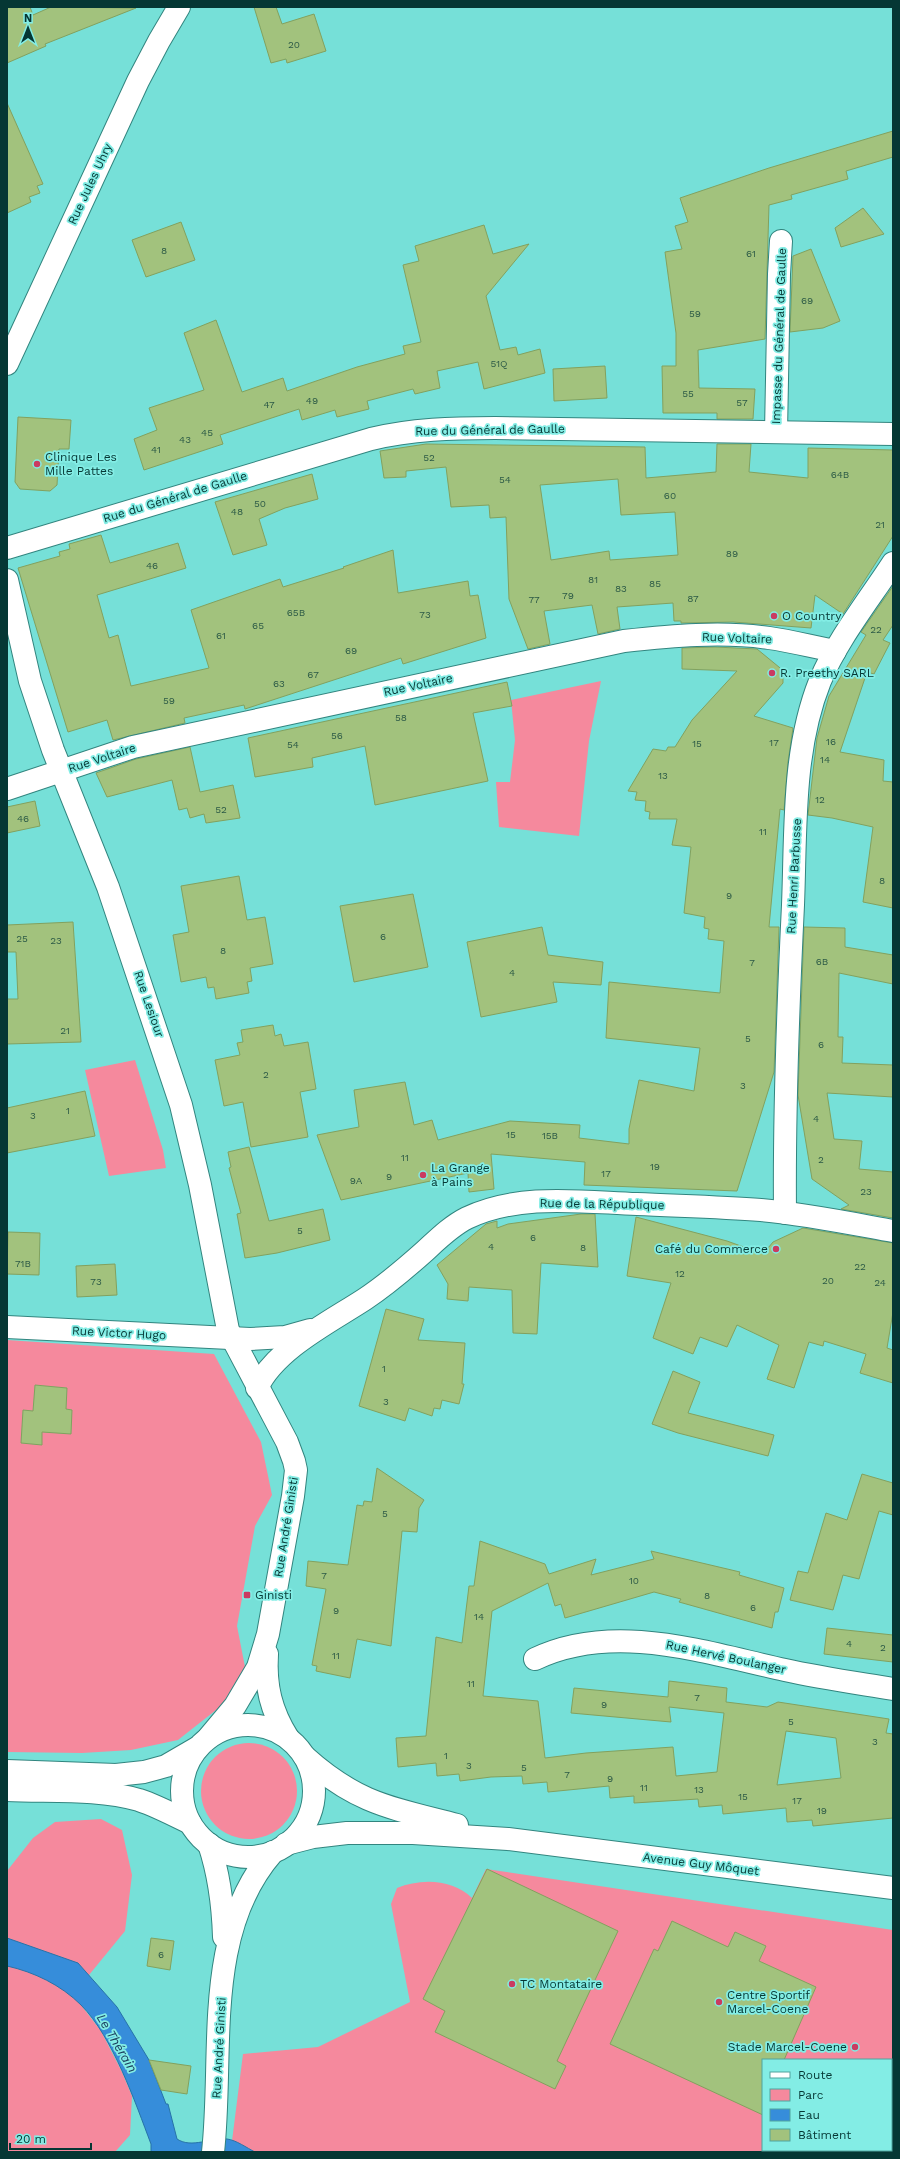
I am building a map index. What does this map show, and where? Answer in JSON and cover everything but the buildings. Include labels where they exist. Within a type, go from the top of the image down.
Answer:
[{"type":"street","name":"Rue Jules Uhry","points":[[7,364],[148,60],[179,7]]},
{"type":"street","name":"Impasse du Général de Gaulle","points":[[776,432],[779,274],[782,241]]},
{"type":"street","name":"Rue du Général de Gaulle","points":[[7,548],[371,439],[408,431],[444,428],[495,428],[893,434]]},
{"type":"street","name":"Rue Henri Barbusse","points":[[785,1213],[784,1154],[790,982],[798,786],[803,743],[820,681],[835,651],[893,563]]},
{"type":"street","name":"Rue Lesiour","points":[[7,580],[30,681],[53,750],[111,894],[177,1091],[197,1171],[224,1314],[232,1338]]},
{"type":"street","name":"Rue Lesiour","points":[[7,632],[30,681]]},
{"type":"street","name":"Rue Voltaire","points":[[7,789],[114,752],[225,726],[624,641],[690,636],[744,636],[774,638],[835,651]]},
{"type":"street","name":"Rue de la République","points":[[257,1388],[266,1373],[279,1359],[325,1325],[388,1283],[440,1236],[465,1219],[498,1207],[532,1202],[568,1201],[785,1213],[893,1230]]},
{"type":"street","name":"Rue de la République","points":[[232,1338],[271,1339],[285,1337],[325,1325]]},
{"type":"street","name":"Rue Victor Hugo","points":[[7,1327],[232,1338]]},
{"type":"street","name":"Rue André Ginisti","points":[[203,1743],[235,1706],[258,1667],[268,1634],[293,1496],[296,1470],[287,1442],[257,1388],[232,1338]]},
{"type":"street","name":"Rue André Ginisti","points":[[268,1634],[266,1679],[269,1700],[278,1723],[288,1738]]},
{"type":"street","name":"Rue Hervé Boulanger","points":[[535,1659],[550,1652],[582,1643],[647,1642],[697,1650],[788,1671],[893,1689]]},
{"type":"street","points":[[7,1771],[116,1775],[144,1772],[166,1766],[203,1743],[235,1726],[253,1725],[271,1729],[288,1738],[304,1756],[313,1779],[312,1804],[306,1822],[294,1838],[279,1848],[254,1856],[235,1855],[217,1849],[209,1844],[190,1823],[151,1804],[125,1797],[89,1793],[7,1790]]},
{"type":"street","points":[[190,1823],[183,1804],[182,1784],[187,1765],[203,1743]]},
{"type":"street","name":"Avenue Guy Môquet","points":[[304,1756],[334,1782],[371,1802],[402,1812],[508,1839]]},
{"type":"street","name":"Avenue Guy Môquet","points":[[279,1848],[313,1837],[347,1833],[413,1833],[508,1839],[893,1888]]},
{"type":"street","name":"Rue André Ginisti","points":[[209,1844],[216,1864],[223,1906],[224,1968],[219,2015],[216,2129],[213,2152]]},
{"type":"street","name":"Rue André Ginisti","points":[[224,1968],[235,1921],[245,1891],[253,1876],[279,1848]]},
{"type":"green space","points":[[601,681],[589,741],[579,836],[499,827],[496,782],[510,782],[515,740],[511,700]]},
{"type":"green space","points":[[135,1060],[163,1150],[166,1168],[109,1176],[85,1070]]},
{"type":"green space","points":[[7,1340],[214,1354],[261,1442],[272,1495],[255,1526],[237,1626],[245,1667],[230,1699],[178,1740],[131,1750],[82,1753],[7,1752]],"holes":[[[35,1385],[67,1388],[66,1409],[72,1410],[71,1434],[42,1432],[41,1445],[21,1443],[23,1410],[33,1411]]]},
{"type":"green space","points":[[249,1743],[267,1747],[276,1751],[283,1757],[289,1764],[293,1773],[297,1791],[293,1809],[289,1818],[283,1825],[276,1831],[267,1835],[249,1839],[231,1835],[222,1831],[215,1825],[209,1818],[205,1809],[201,1791],[205,1773],[209,1764],[215,1757],[222,1751],[231,1747]]},
{"type":"green space","points":[[101,1819],[122,1830],[132,1875],[125,1931],[89,1975],[81,2005],[101,2031],[122,2072],[132,2096],[130,2135],[115,2152],[7,2152],[7,1871],[33,1838],[55,1822]]},
{"type":"green space","points":[[486,1869],[893,1930],[893,2152],[255,2152],[232,2141],[243,2054],[318,2047],[410,2002],[391,1904],[397,1888],[416,1883],[436,1882],[456,1887],[472,1898]]},
{"type":"water","name":"Le Thérain","points":[[7,1938],[78,1963],[117,2007],[149,2060],[166,2104],[168,2104],[177,2139],[183,2142],[195,2143],[227,2139],[238,2142],[255,2152],[151,2152],[151,2144],[122,2071],[113,2052],[93,2018],[81,2005],[56,1985],[27,1972],[7,1966]]},
{"type":"place","name":"Clinique Les Mille Pattes","points":[[37,464]]},
{"type":"place","name":"O Country","points":[[774,616]]},
{"type":"place","name":"R. Preethy SARL","points":[[772,673]]},
{"type":"place","name":"La Grange à Pains","points":[[423,1175]]},
{"type":"place","name":"Café du Commerce","points":[[776,1249]]},
{"type":"place","name":"Ginisti","points":[[247,1595]]},
{"type":"place","name":"TC Montataire","points":[[512,1984]]},
{"type":"place","name":"Centre Sportif Marcel-Coene","points":[[719,2002]]},
{"type":"place","name":"Stade Marcel-Coene","points":[[855,2047]]}]
